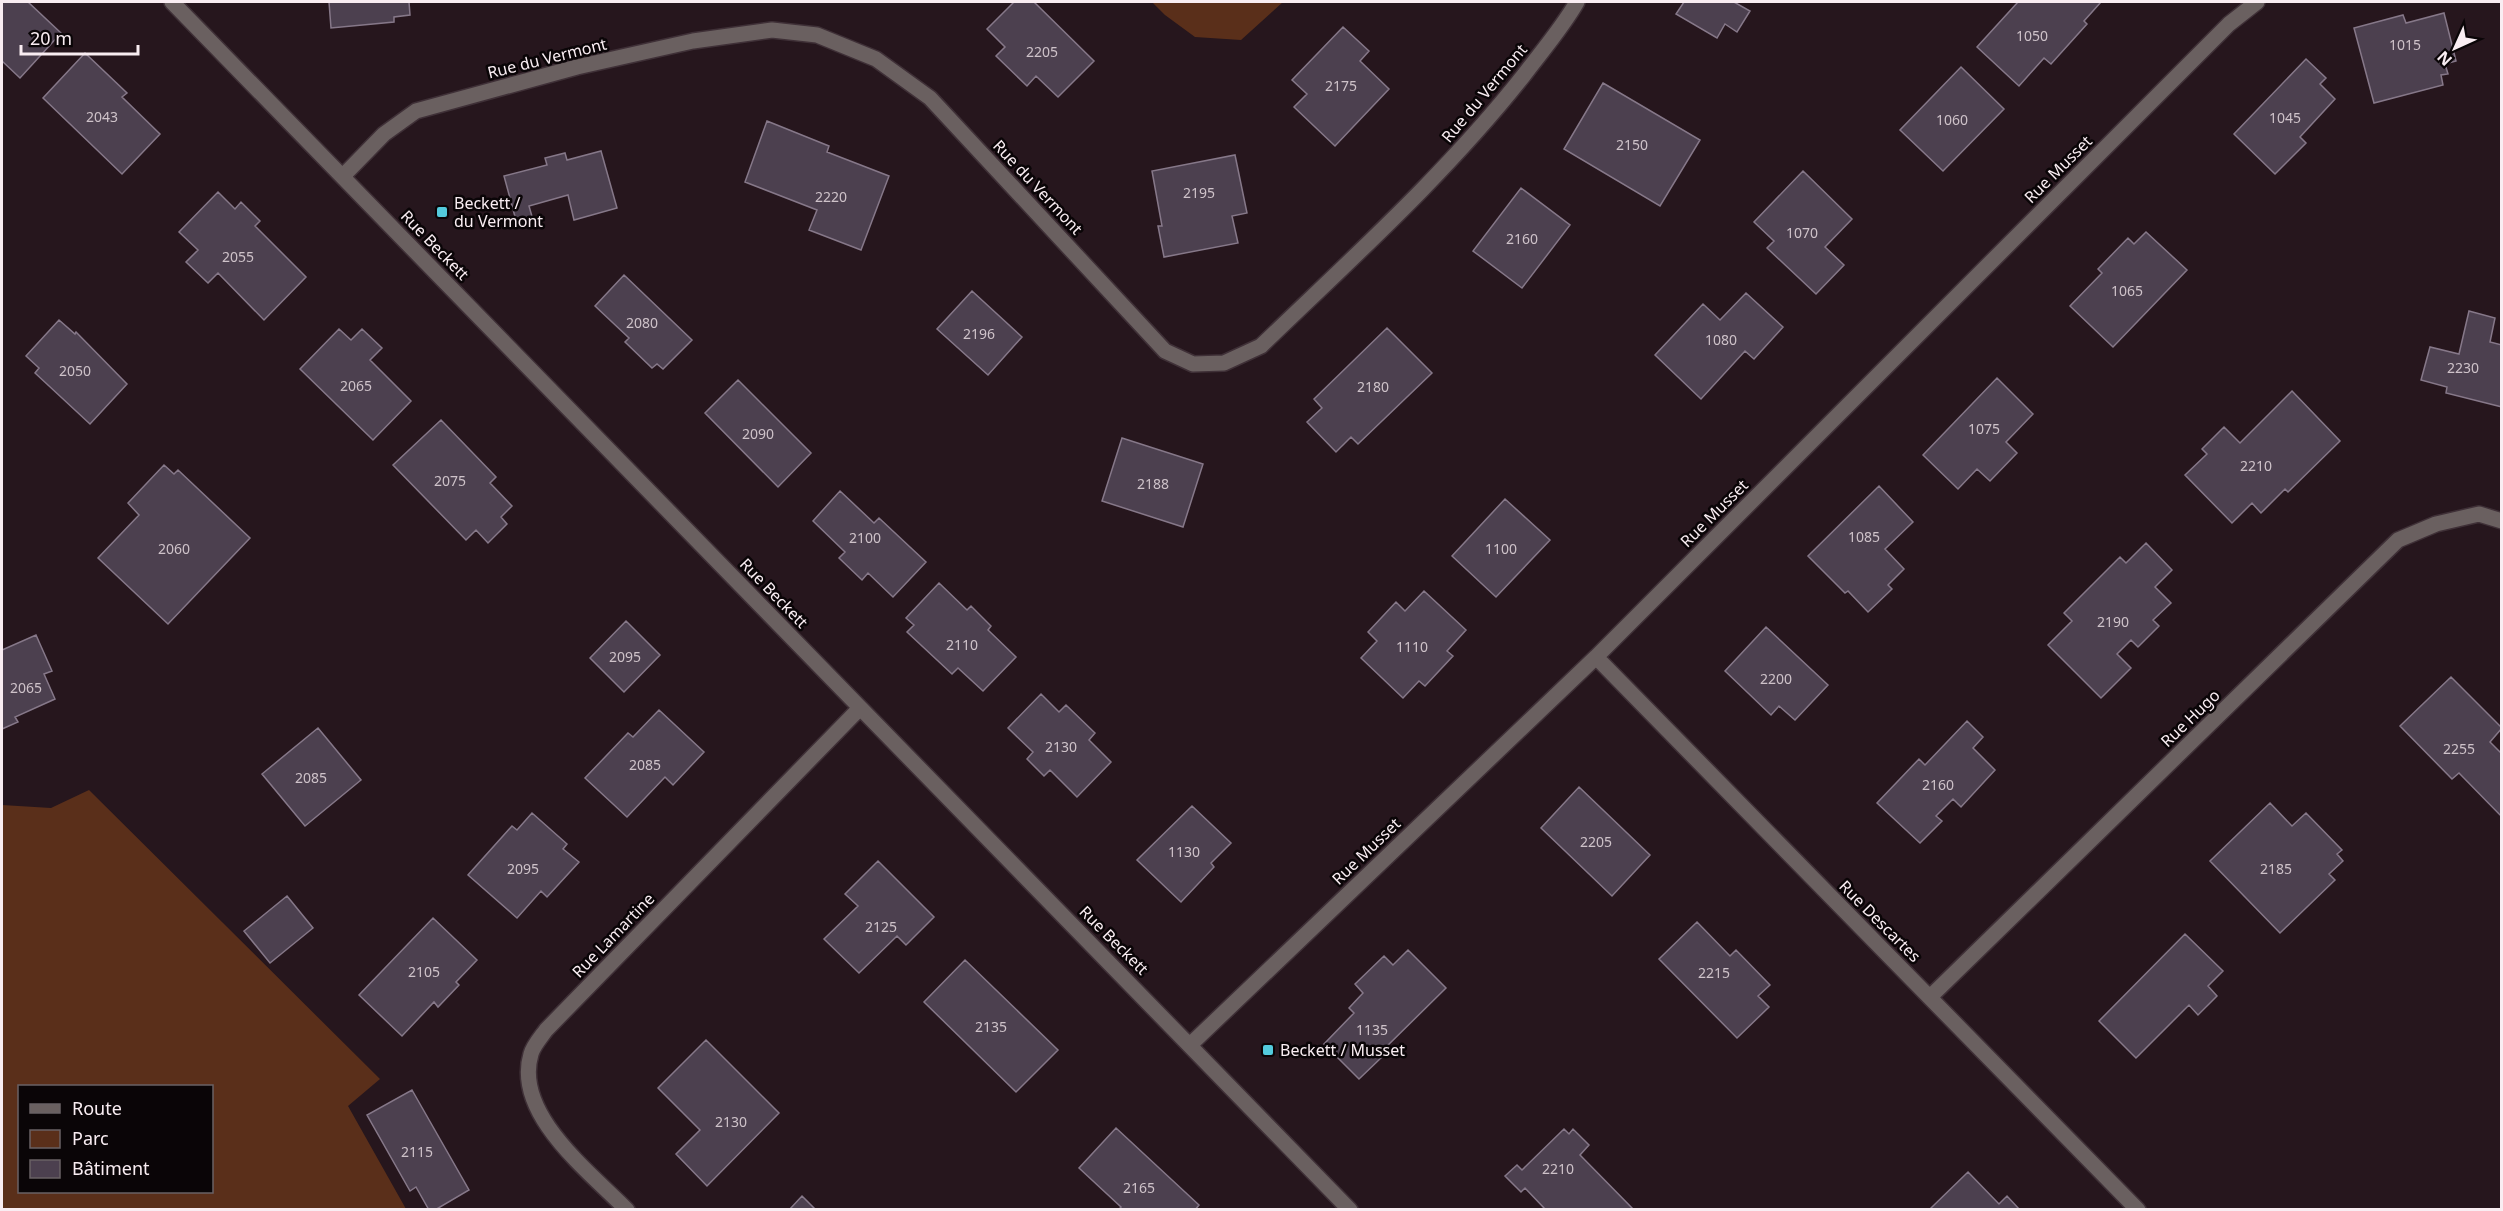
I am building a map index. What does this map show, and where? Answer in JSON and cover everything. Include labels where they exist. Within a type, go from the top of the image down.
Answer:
[{"type":"street","name":"Rue Beckett","points":[[172,2],[1350,1209]]},
{"type":"street","name":"Rue du Vermont","points":[[343,176],[384,134],[416,111],[577,67],[693,41],[772,30],[817,35],[876,59],[930,98],[1165,351],[1193,364],[1224,363],[1261,346],[1441,171],[1505,99],[1567,19],[1577,2]]},
{"type":"street","name":"Rue Musset","points":[[1191,1044],[1596,657],[2229,24],[2257,2]]},
{"type":"street","name":"Rue Hugo","points":[[1930,997],[2398,540],[2436,524],[2479,514],[2502,521]]},
{"type":"street","name":"Rue Descartes","points":[[1596,657],[2138,1209]]},
{"type":"street","name":"Rue Lamartine","points":[[627,1209],[548,1129],[535,1104],[529,1078],[531,1053],[546,1030],[860,708]]},
{"type":"green space","points":[[1152,2],[1283,2],[1241,40],[1195,37],[1165,15]]},
{"type":"green space","points":[[89,790],[380,1079],[348,1106],[406,1209],[2,1209],[2,805],[51,808]]},
{"type":"building","points":[[2,2],[28,2],[61,33],[20,78],[2,61]]},
{"type":"building","points":[[329,2],[409,2],[410,15],[394,17],[394,22],[331,28]]},
{"type":"building","points":[[1014,2],[1034,2],[1094,61],[1058,97],[1036,76],[1027,86],[996,56],[1005,47],[987,29]]},
{"type":"building","points":[[1684,2],[1734,2],[1750,11],[1737,32],[1725,24],[1717,38],[1676,14]]},
{"type":"building","points":[[2018,2],[2101,2],[2084,21],[2087,24],[2051,64],[2044,58],[2019,86],[1977,47]]},
{"type":"building","points":[[2444,13],[2456,61],[2445,64],[2448,74],[2441,75],[2443,85],[2374,103],[2354,28],[2403,15],[2406,23]]},
{"type":"building","points":[[1343,27],[1369,51],[1360,61],[1389,89],[1335,146],[1294,107],[1307,94],[1292,80]]},
{"type":"building","points":[[85,53],[127,93],[122,97],[160,134],[122,174],[43,98]]},
{"type":"building","points":[[2306,59],[2326,78],[2320,84],[2335,99],[2300,137],[2306,143],[2275,174],[2234,134]]},
{"type":"building","points":[[1961,67],[2004,109],[1943,171],[1900,130]]},
{"type":"building","points":[[1603,83],[1700,140],[1660,206],[1564,149]]},
{"type":"building","points":[[767,121],[829,146],[827,152],[889,176],[861,250],[809,230],[817,210],[745,182]]},
{"type":"building","points":[[601,151],[617,208],[574,220],[568,195],[529,206],[533,220],[517,224],[504,176],[547,165],[545,158],[565,153],[567,160]]},
{"type":"building","points":[[1235,155],[1247,213],[1232,216],[1238,243],[1164,257],[1158,226],[1162,226],[1152,171]]},
{"type":"building","points":[[1803,171],[1852,219],[1825,247],[1844,265],[1816,294],[1767,248],[1774,241],[1754,222]]},
{"type":"building","points":[[1521,188],[1570,225],[1522,288],[1473,251]]},
{"type":"building","points":[[218,192],[235,209],[241,202],[260,221],[255,226],[306,277],[264,320],[218,273],[208,283],[186,262],[198,250],[179,232]]},
{"type":"building","points":[[2146,232],[2187,270],[2113,347],[2070,306],[2102,273],[2098,269],[2128,238],[2134,244]]},
{"type":"building","points":[[624,275],[692,340],[663,369],[657,364],[652,368],[625,342],[629,338],[595,306]]},
{"type":"building","points":[[972,291],[1022,337],[988,375],[937,329]]},
{"type":"building","points":[[1746,293],[1783,327],[1754,359],[1745,351],[1701,399],[1655,355],[1703,304],[1720,320]]},
{"type":"building","points":[[2469,311],[2495,318],[2490,342],[2502,345],[2502,407],[2446,393],[2447,387],[2421,380],[2430,347],[2459,354]]},
{"type":"building","points":[[59,320],[75,334],[76,332],[127,384],[90,424],[35,373],[39,368],[26,356]]},
{"type":"building","points":[[1387,328],[1432,373],[1358,444],[1351,437],[1336,452],[1307,422],[1322,408],[1314,399]]},
{"type":"building","points":[[339,329],[351,340],[362,329],[382,348],[370,360],[411,401],[373,440],[300,369]]},
{"type":"building","points":[[1997,378],[2033,414],[2006,442],[2017,453],[1990,481],[1977,469],[1958,489],[1923,455]]},
{"type":"building","points":[[738,380],[811,453],[778,487],[705,413]]},
{"type":"building","points":[[2292,391],[2340,441],[2288,492],[2285,489],[2261,513],[2252,503],[2232,523],[2185,475],[2207,454],[2202,449],[2224,427],[2240,443]]},
{"type":"building","points":[[441,420],[496,477],[490,483],[512,506],[501,517],[507,524],[488,543],[476,530],[466,540],[393,465]]},
{"type":"building","points":[[1122,438],[1203,464],[1183,527],[1102,501]]},
{"type":"building","points":[[164,465],[174,474],[178,470],[250,538],[168,624],[98,558],[139,515],[128,503]]},
{"type":"building","points":[[1879,486],[1913,522],[1885,549],[1904,569],[1888,585],[1892,589],[1868,612],[1848,591],[1845,593],[1808,556]]},
{"type":"building","points":[[840,491],[874,523],[879,518],[926,562],[893,597],[868,573],[862,580],[839,558],[845,552],[813,521]]},
{"type":"building","points":[[1505,499],[1550,540],[1496,597],[1452,556]]},
{"type":"building","points":[[2146,543],[2172,570],[2155,587],[2171,603],[2153,620],[2159,626],[2138,647],[2131,640],[2117,654],[2131,668],[2101,698],[2048,645],[2072,621],[2064,613],[2120,557],[2126,563]]},
{"type":"building","points":[[939,583],[967,610],[971,606],[991,626],[988,630],[1016,657],[983,691],[958,668],[952,674],[907,632],[914,625],[906,618]]},
{"type":"building","points":[[1424,591],[1466,630],[1447,651],[1453,656],[1425,686],[1419,681],[1403,698],[1361,658],[1377,641],[1368,632],[1396,602],[1405,611]]},
{"type":"building","points":[[626,621],[660,655],[624,692],[590,658]]},
{"type":"building","points":[[1766,627],[1828,685],[1795,720],[1779,706],[1771,715],[1725,671]]},
{"type":"building","points":[[36,635],[52,671],[44,674],[55,699],[15,717],[18,722],[2,729],[2,650]]},
{"type":"building","points":[[2451,677],[2502,728],[2490,742],[2502,754],[2502,817],[2459,773],[2452,779],[2400,726]]},
{"type":"building","points":[[1041,694],[1059,712],[1066,705],[1095,733],[1089,740],[1111,762],[1077,797],[1050,770],[1044,776],[1027,759],[1033,752],[1008,728]]},
{"type":"building","points":[[659,710],[704,752],[673,785],[665,777],[627,817],[585,778],[628,733],[633,737]]},
{"type":"building","points":[[1967,721],[1983,737],[1973,748],[1995,770],[1961,807],[1953,799],[1936,816],[1942,821],[1920,843],[1877,803],[1919,759],[1925,765]]},
{"type":"building","points":[[318,728],[361,780],[305,826],[262,774]]},
{"type":"building","points":[[1579,787],[1650,855],[1612,896],[1541,828]]},
{"type":"building","points":[[2270,803],[2292,826],[2306,813],[2342,850],[2337,854],[2343,861],[2329,874],[2335,880],[2280,933],[2210,861]]},
{"type":"building","points":[[1192,806],[1231,843],[1211,863],[1214,867],[1181,902],[1137,860]]},
{"type":"building","points":[[532,813],[567,844],[563,849],[579,862],[547,897],[541,891],[517,918],[468,875],[512,826],[517,830]]},
{"type":"building","points":[[878,861],[934,917],[906,945],[897,936],[859,973],[824,939],[858,906],[845,894]]},
{"type":"building","points":[[287,896],[313,928],[270,963],[244,931]]},
{"type":"building","points":[[433,918],[477,960],[456,982],[459,985],[438,1007],[434,1002],[402,1036],[359,995]]},
{"type":"building","points":[[1697,922],[1730,956],[1736,950],[1770,985],[1758,996],[1769,1007],[1737,1038],[1659,959]]},
{"type":"building","points":[[2185,934],[2223,971],[2208,986],[2217,996],[2198,1015],[2189,1005],[2136,1058],[2099,1021]]},
{"type":"building","points":[[1408,950],[1446,988],[1380,1053],[1383,1056],[1359,1079],[1324,1044],[1354,1013],[1349,1008],[1363,993],[1355,984],[1384,956],[1393,965]]},
{"type":"building","points":[[965,960],[1058,1050],[1016,1092],[924,1002]]},
{"type":"building","points":[[706,1040],[779,1113],[707,1186],[676,1154],[700,1130],[658,1088]]},
{"type":"building","points":[[412,1090],[469,1190],[435,1210],[429,1210],[416,1187],[410,1191],[367,1115]]},
{"type":"building","points":[[1116,1128],[1199,1205],[1195,1210],[1118,1210],[1121,1207],[1079,1168]]},
{"type":"building","points":[[1564,1129],[1569,1134],[1573,1129],[1589,1145],[1580,1155],[1634,1210],[1543,1210],[1544,1208],[1525,1188],[1521,1192],[1505,1176],[1517,1165],[1522,1170]]},
{"type":"building","points":[[1968,1172],[1999,1204],[2007,1196],[2020,1210],[1933,1210],[1931,1208]]},
{"type":"building","points":[[802,1196],[816,1210],[789,1210]]},
{"type":"place","name":"Beckett / du Vermont","points":[[442,212]]},
{"type":"place","name":"Beckett / Musset","points":[[1268,1050]]}]
